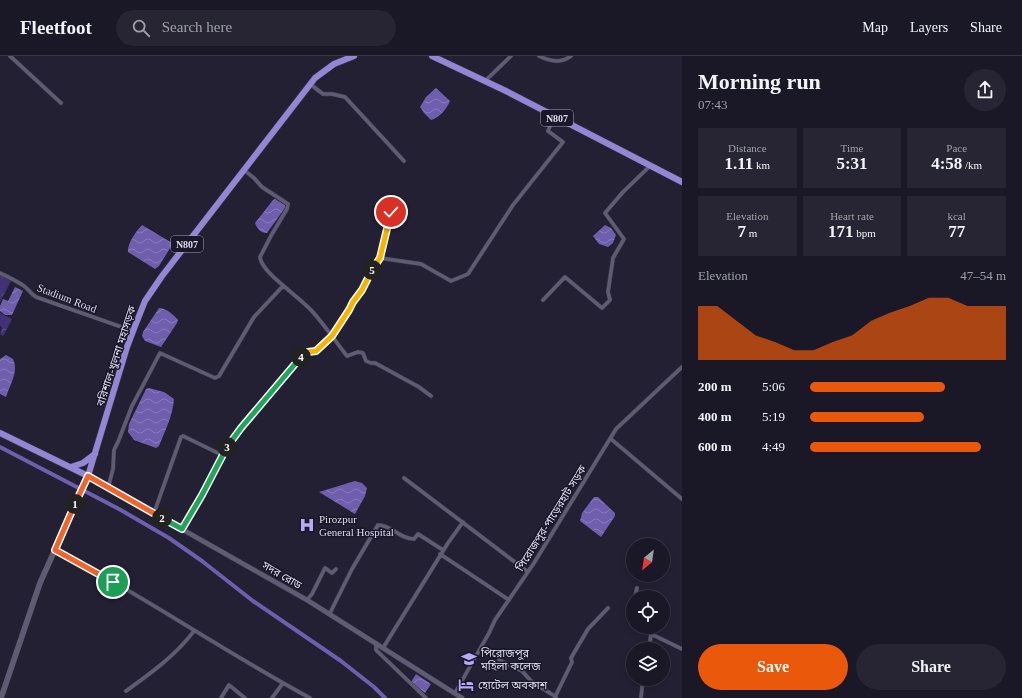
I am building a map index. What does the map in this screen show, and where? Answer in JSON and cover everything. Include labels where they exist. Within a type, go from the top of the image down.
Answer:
[{"type":"highway","name":"বরিশাল-খুলনা মহাসড়ক","points":[[88,476],[133,331],[145,301],[162,276],[315,78],[334,64],[354,56]]},
{"type":"highway","name":"N807","points":[[432,56],[485,81],[682,182]]},
{"type":"highway","points":[[0,433],[88,476]]},
{"type":"highway","points":[[71,468],[95,454]]},
{"type":"main road","points":[[1,698],[1,690],[40,583],[88,476]]},
{"type":"street","points":[[10,56],[61,103]]},
{"type":"street","points":[[485,81],[511,56]]},
{"type":"street","points":[[539,56],[559,61],[566,60],[571,56]]},
{"type":"street","points":[[310,84],[323,94],[332,94],[345,97],[404,162]]},
{"type":"street","points":[[380,258],[421,264],[451,281],[468,274],[512,205],[563,142],[548,131],[554,116]]},
{"type":"street","points":[[543,300],[565,277],[602,308],[610,300],[608,292],[613,258],[624,239],[605,213],[623,192],[650,166]]},
{"type":"street","points":[[244,170],[262,187],[288,204],[287,209],[260,257],[273,277],[302,301],[347,356],[358,352],[363,353],[366,361],[371,363],[375,362],[419,387],[431,396]]},
{"type":"street","points":[[182,529],[202,495],[222,455],[241,428],[298,358],[308,352],[316,351],[332,336],[362,290],[380,258],[391,212]]},
{"type":"street","name":"Stadium Road","points":[[0,273],[25,287],[30,294],[36,297],[133,331]]},
{"type":"street","points":[[108,488],[113,469],[114,450],[132,406],[160,353],[215,378],[219,376],[254,317],[283,286]]},
{"type":"street","name":"পিরোজপুর-পাড়েরহাট সড়ক","points":[[455,693],[495,620],[528,572],[616,430],[682,367]]},
{"type":"street","points":[[154,513],[181,437],[183,436],[222,455]]},
{"type":"street","points":[[611,439],[682,499]]},
{"type":"street","name":"সদর রোড","points":[[88,476],[330,613],[462,698]]},
{"type":"street","points":[[404,478],[463,522],[507,558],[528,572]]},
{"type":"street","points":[[383,648],[440,554],[463,522]]},
{"type":"street","points":[[330,613],[352,569],[378,526],[382,525],[388,527],[403,537],[409,539],[414,539],[418,534],[443,550]]},
{"type":"street","points":[[55,550],[84,565],[310,698]]},
{"type":"street","points":[[440,554],[509,600]]},
{"type":"street","points":[[307,600],[312,594],[325,568],[332,573],[336,569]]},
{"type":"street","points":[[499,660],[522,672],[531,681],[556,698],[561,687],[561,683],[572,662],[571,658],[588,629],[608,608]]},
{"type":"street","points":[[126,692],[163,663],[194,631]]},
{"type":"street","points":[[650,642],[651,634],[682,649]]},
{"type":"street","points":[[376,643],[376,650],[426,698]]},
{"type":"street","points":[[272,698],[283,682]]},
{"type":"street","points":[[221,698],[229,685],[245,698]]},
{"type":"street","points":[[641,698],[642,686]]},
{"type":"green space","points":[[0,275],[11,281],[0,302]]},
{"type":"green space","points":[[0,313],[12,319],[0,342],[3,336],[0,334],[2,327],[0,326]]},
{"type":"water","points":[[436,88],[450,101],[442,113],[431,120],[420,107],[426,97]]},
{"type":"water","points":[[275,199],[285,205],[285,208],[267,233],[263,232],[258,229],[255,223]]},
{"type":"water","points":[[142,225],[172,243],[159,266],[155,269],[128,252],[130,242]]},
{"type":"water","points":[[605,225],[611,228],[616,235],[613,243],[608,247],[599,244],[593,236]]},
{"type":"water","points":[[15,287],[23,291],[12,315],[5,315],[0,311],[0,306],[3,299],[8,301]]},
{"type":"water","points":[[159,308],[167,310],[178,320],[161,347],[145,341],[142,336],[143,332]]},
{"type":"water","points":[[6,355],[13,359],[15,368],[6,397],[0,394],[0,359]]},
{"type":"water","points":[[149,388],[164,392],[174,399],[168,423],[159,446],[156,448],[134,440],[128,432],[129,424],[146,389]]},
{"type":"water","points":[[355,481],[362,483],[367,488],[365,496],[355,514],[319,492]]},
{"type":"water","points":[[594,497],[598,497],[615,513],[615,516],[601,537],[580,521],[582,513]]},
{"type":"water","points":[[416,674],[431,684],[425,693],[411,682]]},
{"type":"waterway","points":[[0,447],[119,509],[169,538],[202,561],[253,601],[341,661],[374,687],[385,698]]},
{"type":"place","name":"Pirozpur General Hospital","points":[[307,525]]},
{"type":"place","name":"পিরোজপুর মহিলা কলেজ","points":[[469,659]]},
{"type":"place","name":"হোটেল অবকাশ","points":[[466,685]]},
{"type":"route","points":[[113,582],[55,550],[88,476],[182,529],[202,495],[222,455],[233,438],[298,358],[308,352],[316,351],[332,336],[362,290],[380,258],[391,212]]}]
